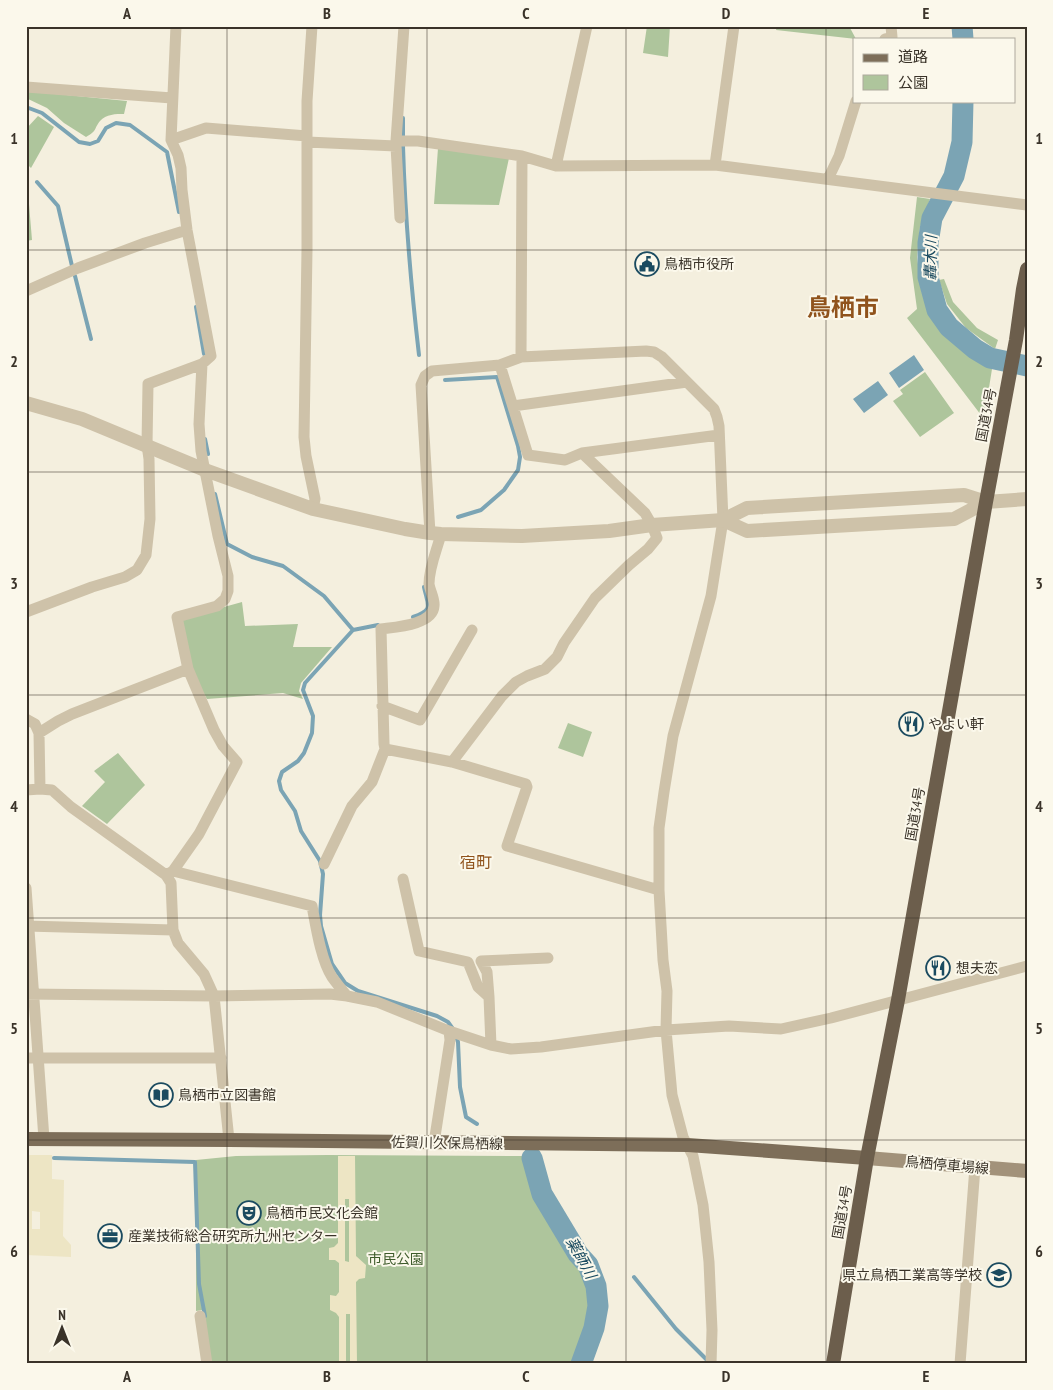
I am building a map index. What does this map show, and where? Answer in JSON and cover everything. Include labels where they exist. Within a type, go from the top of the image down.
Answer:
[{"type":"highway","name":"国道34号","points":[[832,1364],[867,1158],[898,1000],[1025,290],[1027,269]]},
{"type":"main road","name":"佐賀川久保鳥栖線","points":[[26,1139],[688,1145],[867,1158]]},
{"type":"main road","name":"鳥栖停車場線","points":[[867,1158],[1027,1171]]},
{"type":"street","points":[[26,612],[92,587],[125,577],[137,570],[146,555],[150,519],[147,445],[148,384],[202,364],[211,356],[187,230],[182,190],[182,168],[170,140],[176,26]]},
{"type":"street","points":[[312,26],[307,101],[304,437],[315,499],[314,509]]},
{"type":"street","points":[[400,218],[396,144],[404,26]]},
{"type":"street","points":[[556,166],[587,26]]},
{"type":"street","points":[[715,165],[734,26]]},
{"type":"street","points":[[26,87],[172,98]]},
{"type":"street","points":[[828,179],[839,156],[856,102]]},
{"type":"street","points":[[170,140],[206,128],[307,139],[396,144],[418,142],[522,156],[556,166],[715,165],[1027,205]]},
{"type":"street","points":[[520,357],[522,156]]},
{"type":"street","points":[[26,291],[145,242],[187,230]]},
{"type":"street","points":[[324,864],[352,806],[372,782],[385,749],[382,706],[381,629],[422,621],[431,615],[434,606],[429,584],[436,534],[421,386],[425,376],[432,371],[500,365],[520,357],[646,351],[654,352],[662,357],[714,409],[719,435],[723,520],[712,596],[673,736],[659,828],[662,960],[667,991],[666,1030],[672,1095],[683,1137],[693,1156],[703,1205],[709,1262],[712,1330],[711,1364]]},
{"type":"street","points":[[202,364],[199,424],[201,451],[228,576],[228,590],[225,599],[218,606],[177,617],[188,669],[214,730],[223,746],[237,762],[199,834],[170,873],[173,930],[178,943],[204,974],[214,996],[228,1140]]},
{"type":"street","points":[[500,365],[528,455],[565,460],[582,453],[719,435]]},
{"type":"street","points":[[513,406],[686,382]]},
{"type":"street","points":[[26,403],[82,418],[205,470],[314,509],[436,534],[522,536],[609,531],[652,525],[723,520],[747,508],[775,506],[964,495],[986,502],[1027,499]]},
{"type":"street","points":[[452,762],[502,696],[516,682],[546,669],[557,656],[595,598],[648,549],[657,538],[652,525],[644,513],[582,453]]},
{"type":"street","points":[[723,520],[747,531],[954,519],[986,502]]},
{"type":"street","points":[[382,706],[420,720],[472,630]]},
{"type":"street","points":[[39,733],[72,714],[188,669]]},
{"type":"street","points":[[26,718],[35,724],[39,733],[40,789]]},
{"type":"street","points":[[385,749],[452,762],[526,784],[527,787],[507,846],[659,890]]},
{"type":"street","points":[[26,790],[52,790],[71,808],[170,873],[312,906],[325,962],[331,976],[347,996]]},
{"type":"street","points":[[403,879],[419,951],[468,962],[478,987],[489,997]]},
{"type":"street","points":[[26,888],[32,1058],[44,1140]]},
{"type":"street","points":[[28,926],[173,930]]},
{"type":"street","points":[[491,1045],[487,972],[481,961],[548,958]]},
{"type":"street","points":[[30,994],[214,996],[330,994],[377,1002],[449,1031],[491,1045],[511,1049],[541,1047],[666,1030],[729,1026],[781,1029],[831,1018],[1027,966]]},
{"type":"street","points":[[434,1143],[450,1040],[449,1031]]},
{"type":"street","points":[[32,1058],[221,1058]]},
{"type":"street","points":[[960,1364],[975,1167]]},
{"type":"street","points":[[200,1316],[207,1364]]},
{"type":"green space","points":[[647,26],[670,26],[668,57],[643,53]]},
{"type":"green space","points":[[777,26],[849,26],[855,38],[853,39],[776,30]]},
{"type":"green space","points":[[26,91],[127,101],[124,114],[114,114],[105,117],[94,131],[86,137],[64,123],[47,108],[26,98]]},
{"type":"green space","points":[[38,116],[54,127],[31,168],[26,163],[26,129]]},
{"type":"green space","points":[[438,148],[509,158],[499,205],[434,204]]},
{"type":"green space","points":[[917,197],[930,199],[920,227],[917,257],[922,293],[938,328],[966,353],[992,369],[984,419],[907,318],[917,309],[910,258]]},
{"type":"green space","points":[[29,204],[32,240],[26,241],[26,205]]},
{"type":"green space","points":[[944,279],[953,302],[977,328],[998,340],[995,349],[966,328],[947,304],[939,280]]},
{"type":"green space","points":[[925,372],[954,413],[920,437],[893,401],[903,394],[900,390]]},
{"type":"green space","points":[[242,602],[245,626],[298,624],[293,647],[332,647],[301,683],[299,691],[303,699],[283,693],[207,699],[195,678],[181,619]]},
{"type":"green space","points":[[568,723],[592,732],[583,757],[558,748]]},
{"type":"green space","points":[[118,753],[145,785],[107,824],[82,806],[105,782],[94,771]]},
{"type":"green space","name":"市民公園","points":[[236,1156],[528,1156],[541,1201],[574,1256],[590,1286],[594,1299],[593,1324],[574,1364],[211,1364],[203,1310],[196,1311],[196,1160]]},
{"type":"shaded area","points":[[26,1155],[52,1155],[52,1179],[64,1180],[63,1236],[71,1245],[71,1257],[26,1255]],"holes":[[[32,1211],[40,1212],[40,1229],[32,1229]]]},
{"type":"shaded area","points":[[338,1156],[355,1156],[356,1256],[366,1265],[365,1278],[359,1279],[356,1282],[357,1364],[350,1364],[350,1314],[346,1314],[346,1364],[339,1364],[339,1317],[330,1310],[330,1295],[336,1296],[339,1292],[339,1263],[335,1260],[329,1260],[329,1248],[334,1247],[338,1243]],"holes":[[[345,1199],[349,1199],[349,1262],[345,1261]]]},
{"type":"water","points":[[914,355],[924,370],[899,388],[889,373]]},
{"type":"water","points":[[878,381],[888,395],[864,413],[853,399]]},
{"type":"waterway","name":"轟木川","points":[[962,26],[963,38]]},
{"type":"waterway","name":"轟木川","points":[[963,102],[962,142],[954,176],[932,218],[928,243],[928,277],[937,310],[949,327],[975,349],[990,358],[1027,366]]},
{"type":"waterway","points":[[26,107],[42,113],[79,142],[90,144],[98,141],[106,128],[116,123],[130,125],[167,152],[179,212]]},
{"type":"waterway","points":[[403,118],[403,137]]},
{"type":"waterway","points":[[403,146],[409,251],[419,355]]},
{"type":"waterway","points":[[37,182],[58,206],[72,266]]},
{"type":"waterway","points":[[75,276],[91,339]]},
{"type":"waterway","points":[[196,307],[204,354]]},
{"type":"waterway","points":[[445,380],[497,377],[520,457],[518,470],[504,490],[481,510],[458,517]]},
{"type":"waterway","points":[[205,439],[208,454]]},
{"type":"waterway","points":[[215,494],[227,544],[252,557],[283,566],[324,596],[353,630]]},
{"type":"waterway","points":[[413,617],[427,609],[428,603],[424,587]]},
{"type":"waterway","points":[[378,625],[353,630],[305,683],[303,690],[313,716],[312,733],[304,753],[298,761],[282,772],[279,781],[281,790],[295,811],[301,831],[320,861],[323,874],[321,926],[332,964],[345,983],[358,991],[437,1016],[448,1022],[453,1029]]},
{"type":"waterway","points":[[456,1036],[458,1042],[460,1087],[466,1117],[477,1124]]},
{"type":"waterway","points":[[54,1158],[195,1162],[199,1284],[205,1316]]},
{"type":"waterway","name":"薬師川","points":[[532,1158],[542,1194],[578,1254],[588,1265],[596,1286],[598,1306],[594,1328],[581,1364]]},
{"type":"waterway","points":[[634,1277],[676,1329],[707,1360]]},
{"type":"place","name":"鳥栖市役所","points":[[647,264]]},
{"type":"place","name":"やよい軒","points":[[911,724]]},
{"type":"place","name":"想夫恋","points":[[938,968]]},
{"type":"place","name":"鳥栖市立図書館","points":[[161,1095]]},
{"type":"place","name":"鳥栖市民文化会館","points":[[249,1213]]},
{"type":"place","name":"産業技術総合研究所九州センター","points":[[110,1236]]},
{"type":"place","name":"県立鳥栖工業高等学校","points":[[999,1275]]},
{"type":"district","name":"鳥栖市","points":[[843,308]]},
{"type":"district","name":"宿町","points":[[476,862]]}]
